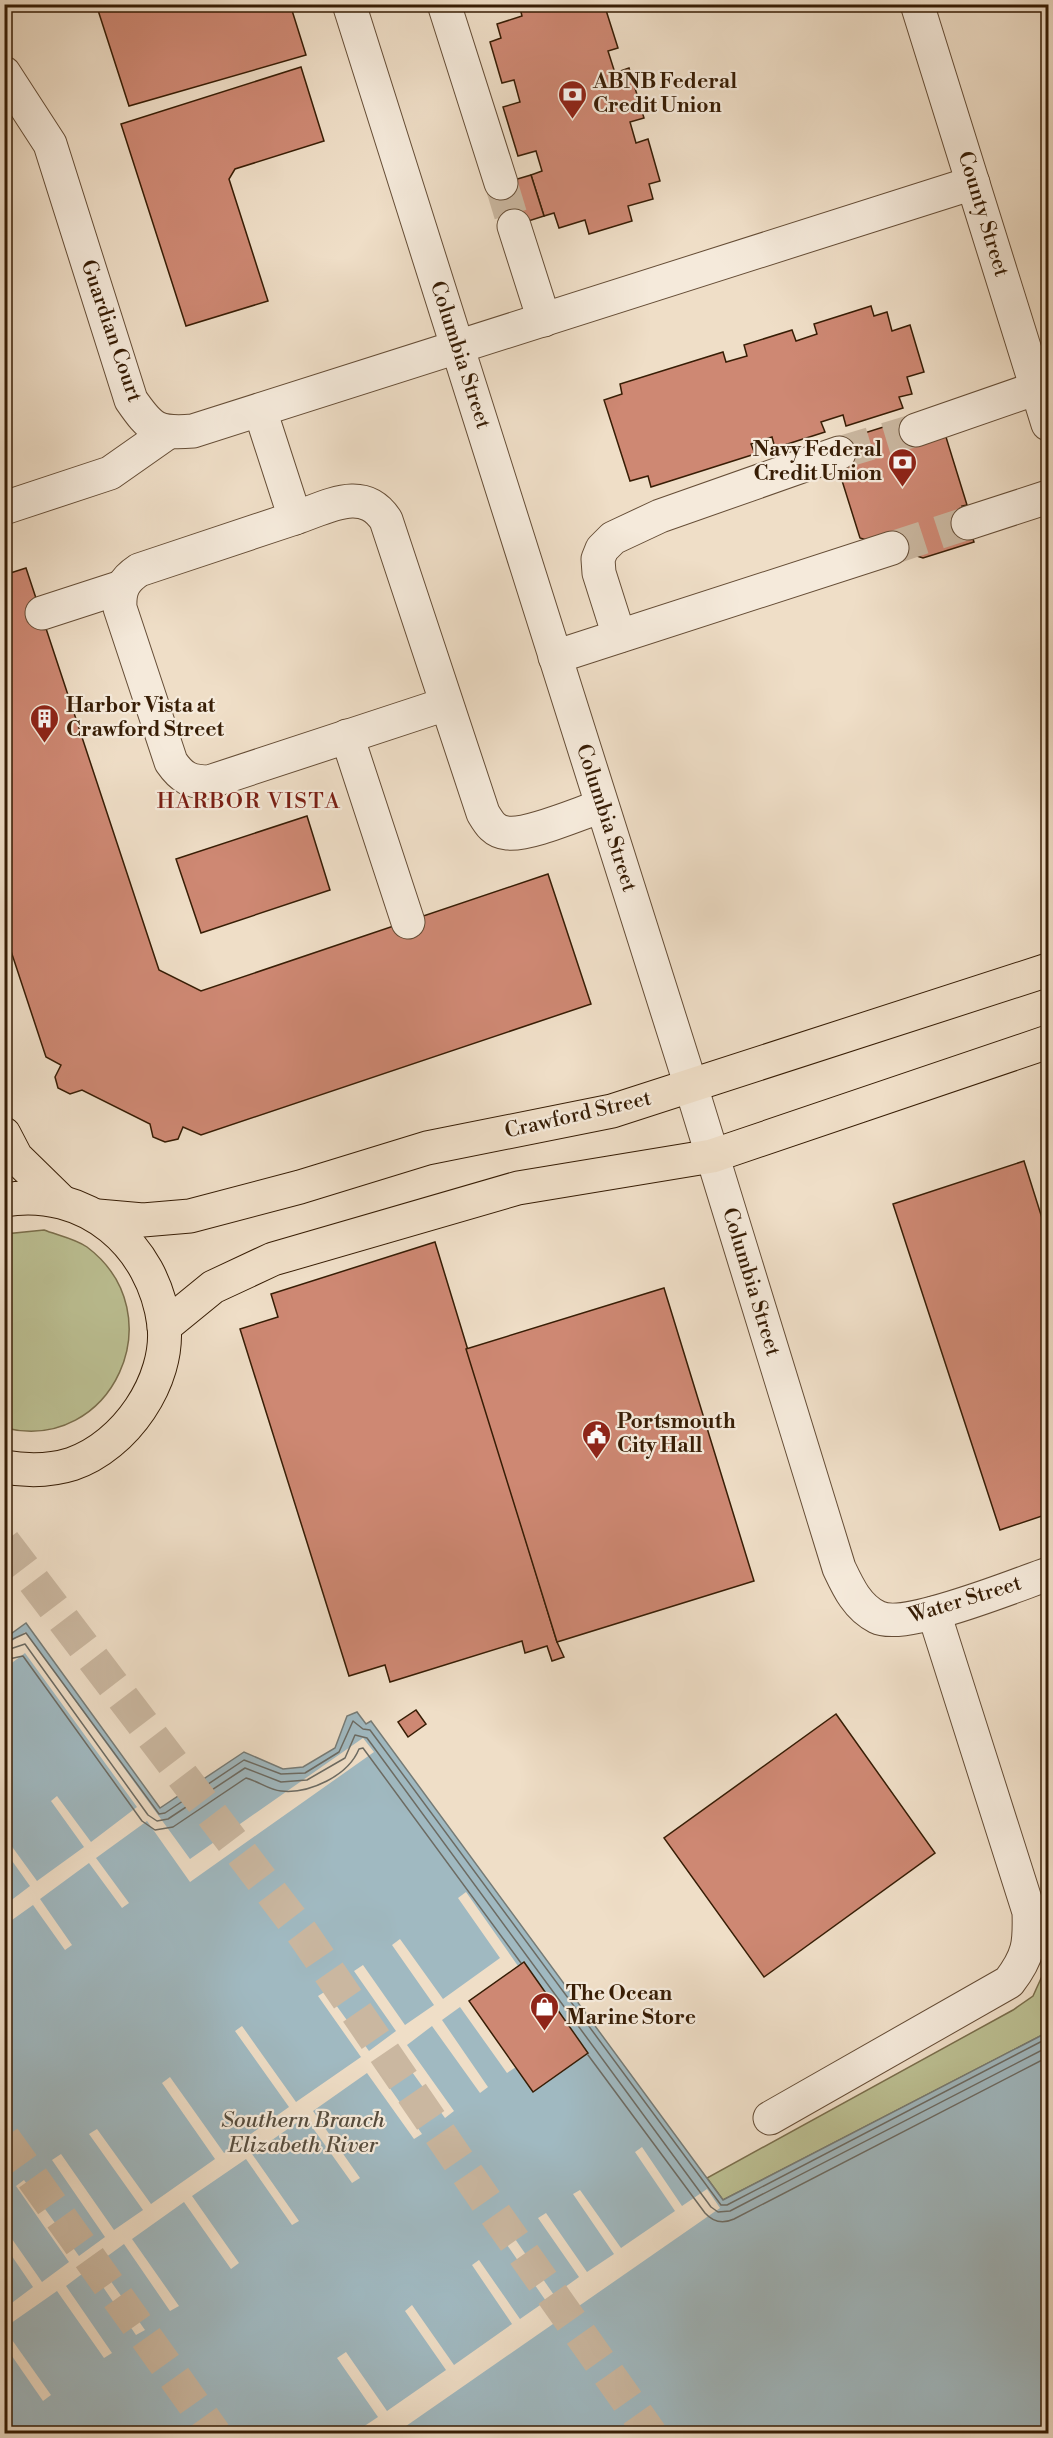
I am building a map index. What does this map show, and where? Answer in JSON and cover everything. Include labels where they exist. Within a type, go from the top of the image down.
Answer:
[{"type":"main road","name":"Crawford Street","points":[[98,1216],[142,1220],[190,1216],[427,1148],[612,1111],[1048,970]]},
{"type":"main road","points":[[164,1327],[213,1287],[273,1259],[518,1188],[712,1156],[1048,1042]]},
{"type":"main road","points":[[4,1134],[16,1157],[61,1201]]},
{"type":"main road","points":[[4,1200],[22,1197],[61,1201],[98,1216],[132,1245],[154,1283],[164,1327],[159,1371],[141,1411],[111,1443],[73,1464],[29,1471],[4,1467]]},
{"type":"street","points":[[444,4],[501,183]]},
{"type":"street","name":"County Street","points":[[917,4],[1048,424]]},
{"type":"street","name":"Columbia Street","points":[[358,7],[457,347],[691,1086],[839,1568],[854,1598],[881,1619]]},
{"type":"street","name":"Guardian Court","points":[[4,73],[50,144],[131,400],[145,421],[167,433]]},
{"type":"street","points":[[4,508],[110,473],[167,433],[192,431],[260,410],[973,183]]},
{"type":"street","points":[[514,226],[544,320]]},
{"type":"street","points":[[916,430],[1037,388]]},
{"type":"street","points":[[260,410],[295,518]]},
{"type":"street","points":[[619,636],[599,573],[598,559],[602,549],[613,538],[660,516],[839,453]]},
{"type":"street","points":[[968,523],[1048,497]]},
{"type":"street","points":[[446,704],[209,782],[193,782],[179,775],[171,762],[120,608],[119,592],[126,578],[140,570],[347,501],[363,500],[377,507],[386,520],[483,813],[491,827],[505,833],[521,833],[602,806]]},
{"type":"street","points":[[555,657],[892,548]]},
{"type":"street","points":[[42,613],[122,587]]},
{"type":"street","points":[[347,736],[408,922]]},
{"type":"street","name":"Water Street","points":[[881,1619],[892,1622],[934,1613],[1048,1574]]},
{"type":"street","points":[[770,2118],[1010,1982],[1023,1964],[1030,1944],[1029,1912],[934,1613]]},
{"type":"green space","points":[[44,1230],[83,1244],[113,1275],[127,1307],[128,1341],[120,1372],[101,1400],[75,1420],[43,1430],[5,1428],[5,1234]]},
{"type":"green space","points":[[1048,1963],[1048,2032],[723,2200],[707,2178],[1013,2010],[1033,1996]]},
{"type":"water","name":"Southern Branch Elizabeth River","points":[[26,1623],[160,1808],[244,1752],[283,1769],[303,1767],[335,1748],[347,1716],[357,1712],[366,1724],[371,1721],[723,2200],[1048,2032],[1048,2433],[5,2433],[4,1639]]},
{"type":"pier","points":[[25,1632],[190,1859],[363,1738],[374,1752],[190,1882],[147,1821],[96,1858],[129,1903],[122,1908],[89,1863],[40,1899],[72,1945],[65,1950],[33,1905],[5,1925],[5,1905],[30,1886],[5,1851],[5,1837],[37,1881],[84,1847],[51,1801],[57,1796],[91,1842],[137,1807],[25,1653],[5,1668],[5,1646]]},
{"type":"pier","points":[[466,1892],[518,1966],[469,2001],[516,2067],[507,2073],[460,2007],[442,2020],[488,2087],[480,2093],[432,2026],[407,2045],[454,2111],[445,2118],[397,2051],[375,2067],[422,2134],[414,2139],[367,2073],[313,2111],[360,2178],[352,2183],[305,2117],[252,2154],[299,2221],[292,2225],[246,2159],[192,2196],[239,2263],[231,2269],[184,2202],[132,2239],[179,2306],[170,2311],[124,2244],[98,2263],[145,2330],[136,2335],[90,2268],[66,2286],[112,2353],[104,2358],[57,2291],[4,2328],[5,2308],[33,2287],[5,2246],[5,2229],[42,2282],[69,2262],[16,2186],[24,2180],[79,2256],[105,2237],[52,2160],[61,2154],[114,2230],[143,2210],[89,2134],[97,2129],[151,2204],[215,2159],[162,2083],[170,2077],[224,2153],[289,2107],[235,2031],[242,2026],[296,2102],[361,2057],[318,1996],[326,1991],[369,2051],[396,2031],[354,1971],[363,1965],[405,2025],[434,2005],[392,1945],[400,1939],[443,1999],[500,1958],[458,1898]]},
{"type":"pier","points":[[642,2147],[682,2206],[707,2189],[720,2208],[396,2433],[354,2433],[378,2417],[337,2358],[346,2352],[387,2411],[446,2370],[405,2311],[412,2305],[454,2365],[512,2324],[472,2265],[479,2260],[520,2319],[546,2301],[505,2242],[513,2236],[554,2295],[579,2277],[538,2218],[546,2213],[587,2272],[614,2254],[573,2194],[580,2190],[621,2248],[675,2211],[635,2152]]},
{"type":"pier","points":[[5,2330],[51,2395],[43,2401],[5,2346]]},
{"type":"building","points":[[96,4],[290,4],[306,55],[129,106]]},
{"type":"building","name":"ABNB Federal Credit Union","points":[[519,4],[594,4],[595,10],[605,7],[618,48],[608,51],[615,73],[629,68],[644,118],[630,122],[636,143],[648,139],[660,181],[649,184],[653,199],[628,206],[632,221],[589,234],[585,220],[559,228],[554,213],[544,216],[531,175],[542,171],[536,151],[518,156],[503,107],[520,102],[514,80],[502,83],[490,42],[501,38],[497,24],[522,16]]},
{"type":"building","points":[[301,67],[324,141],[235,169],[229,179],[268,301],[186,326],[121,124]]},
{"type":"building","points":[[531,175],[544,216],[503,229],[490,187]]},
{"type":"building","points":[[871,306],[874,316],[887,312],[892,331],[910,325],[924,372],[907,377],[912,394],[899,397],[903,408],[846,426],[843,415],[821,422],[825,432],[775,448],[772,437],[751,444],[755,454],[651,487],[648,476],[630,481],[604,400],[622,394],[620,384],[723,352],[726,362],[747,356],[744,345],[792,330],[796,341],[817,334],[814,324]]},
{"type":"building","name":"Navy Federal Credit Union","points":[[896,423],[941,438],[946,437],[967,505],[962,506],[974,542],[923,558],[860,538],[839,471],[844,469],[836,442]]},
{"type":"building","name":"Harbor Vista at Crawford Street","points":[[26,568],[159,970],[201,991],[548,874],[591,1004],[201,1135],[183,1127],[178,1139],[165,1142],[153,1137],[150,1124],[82,1090],[70,1094],[58,1088],[55,1077],[61,1065],[46,1057],[4,930],[4,575]]},
{"type":"building","points":[[307,816],[330,890],[201,933],[176,859]]},
{"type":"building","points":[[1024,1161],[1048,1237],[1048,1514],[1000,1530],[893,1204]]},
{"type":"building","points":[[435,1242],[557,1642],[564,1657],[552,1661],[547,1646],[525,1653],[522,1641],[390,1682],[385,1665],[349,1676],[240,1329],[278,1317],[271,1294]]},
{"type":"building","points":[[664,1288],[754,1581],[557,1642],[466,1349]]},
{"type":"building","points":[[416,1710],[426,1724],[408,1737],[398,1722]]},
{"type":"building","points":[[836,1714],[935,1853],[764,1977],[664,1838]]},
{"type":"building","points":[[524,1962],[588,2053],[533,2092],[469,2001]]},
{"type":"tunnel","points":[[501,183],[514,226]]},
{"type":"tunnel","points":[[839,453],[916,430]]},
{"type":"tunnel","points":[[892,548],[968,523]]},
{"type":"tunnel","points":[[4,1542],[303,1934],[486,2201],[651,2434]]},
{"type":"tunnel","points":[[4,2138],[215,2434]]},
{"type":"place","name":"ABNB Federal Credit Union","points":[[572,120]]},
{"type":"place","name":"Navy Federal Credit Union","points":[[903,488]]},
{"type":"place","name":"Harbor Vista at Crawford Street","points":[[45,744]]},
{"type":"place","name":"Portsmouth City Hall","points":[[596,1460]]},
{"type":"place","name":"The Ocean Marine Store","points":[[545,2032]]},
{"type":"district","name":"HARBOR VISTA","points":[[249,801]]}]
